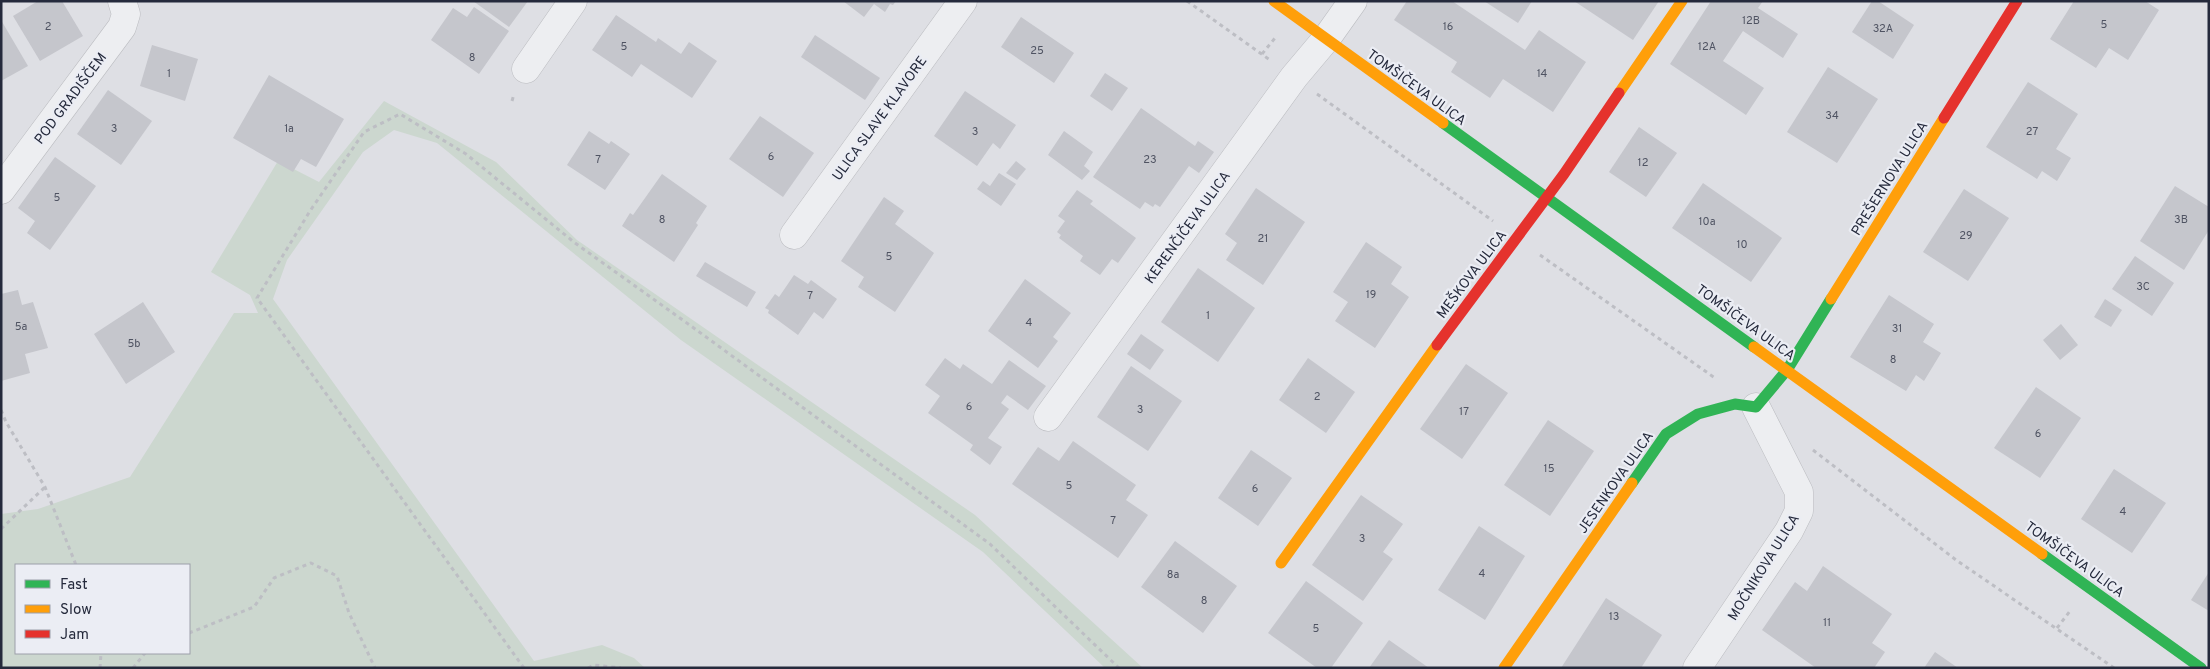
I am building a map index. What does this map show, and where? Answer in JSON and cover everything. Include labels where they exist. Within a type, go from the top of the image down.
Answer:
[{"type":"street","name":"POD GRADIŠČEM","points":[[1,190],[122,27],[126,14],[122,1]]},
{"type":"street","points":[[526,69],[573,1]]},
{"type":"street","name":"ULICA SLAVE KLAVORE","points":[[794,235],[963,1]]},
{"type":"street","name":"TOMŠIČEVA ULICA","points":[[1274,1],[1546,199],[2201,668]]},
{"type":"street","name":"KERENČIČEVA ULICA","points":[[1048,417],[1294,77],[1326,39],[1353,1]]},
{"type":"street","name":"MEŠKOVA ULICA","points":[[1281,563],[1399,396],[1546,199],[1682,1]]},
{"type":"street","name":"PREŠERNOVA ULICA","points":[[1787,370],[2016,1]]},
{"type":"street","points":[[1756,407],[1787,370]]},
{"type":"street","name":"JESENKOVA ULICA","points":[[1504,668],[1666,434],[1698,414],[1735,404],[1756,407]]},
{"type":"street","name":"MOČNIKOVA ULICA","points":[[1697,668],[1789,531],[1800,511],[1799,492],[1756,407]]},
{"type":"path","points":[[1187,1],[1716,379]]},
{"type":"path","points":[[1262,54],[1278,34]]},
{"type":"path","points":[[524,668],[257,298],[310,211],[364,132],[400,114],[466,154],[574,243],[700,332],[990,544],[1120,668]]},
{"type":"path","points":[[1,410],[6,422],[45,487],[76,564]]},
{"type":"path","points":[[1805,444],[1956,560],[2114,668]]},
{"type":"path","points":[[1,529],[45,487]]},
{"type":"path","points":[[190,633],[254,607],[274,578],[311,563],[337,576],[349,613],[374,668]]},
{"type":"path","points":[[100,668],[101,654]]},
{"type":"path","points":[[133,668],[144,654]]},
{"type":"path","points":[[588,668],[594,665],[621,668]]},
{"type":"shaded area","points":[[384,101],[496,162],[577,240],[975,515],[1143,668],[1105,668],[983,552],[681,340],[437,143],[394,130],[363,152],[287,260],[273,299],[534,661],[602,645],[634,658],[645,668],[1,668],[1,514],[38,509],[130,477],[234,313],[258,313],[250,295],[211,272],[278,161],[319,182]]},
{"type":"building","points":[[38,1],[62,1],[83,36],[40,61],[13,16]]},
{"type":"building","points":[[473,1],[528,1],[509,27]]},
{"type":"building","points":[[843,1],[896,1],[893,5],[890,4],[885,12],[874,4],[864,17]]},
{"type":"building","points":[[1407,1],[1452,1],[1525,50],[1539,30],[1586,62],[1553,112],[1503,79],[1490,98],[1451,72],[1457,62],[1394,20]]},
{"type":"building","points":[[1484,1],[1532,1],[1518,23]]},
{"type":"building","points":[[1574,1],[1659,1],[1633,40]]},
{"type":"building","points":[[1711,1],[1763,1],[1758,8],[1798,34],[1783,58],[1743,31],[1723,61],[1764,88],[1746,115],[1670,64]]},
{"type":"building","points":[[1872,1],[1878,1],[1914,25],[1893,59],[1852,32]]},
{"type":"building","points":[[2074,1],[2145,1],[2159,10],[2128,60],[2109,48],[2096,68],[2050,39]]},
{"type":"building","points":[[474,7],[509,31],[479,74],[431,40],[453,8],[467,17]]},
{"type":"building","points":[[616,15],[656,42],[658,38],[681,54],[689,42],[717,61],[692,98],[641,64],[632,77],[592,50]]},
{"type":"building","points":[[1021,17],[1074,53],[1054,83],[1001,47]]},
{"type":"building","points":[[1,20],[28,66],[1,81]]},
{"type":"building","points":[[815,35],[880,78],[865,100],[801,57]]},
{"type":"building","points":[[152,45],[198,59],[185,101],[140,86]]},
{"type":"building","points":[[1828,67],[1878,99],[1837,163],[1787,132]]},
{"type":"building","points":[[1105,73],[1128,88],[1112,111],[1090,96]]},
{"type":"building","points":[[269,75],[344,119],[316,167],[301,159],[293,172],[233,138]]},
{"type":"building","points":[[2028,82],[2078,114],[2056,149],[2071,158],[2057,181],[2042,171],[2037,179],[1986,147]]},
{"type":"building","points":[[108,90],[152,121],[121,165],[77,134]]},
{"type":"building","points":[[965,91],[1016,125],[1000,149],[993,143],[977,166],[934,136]]},
{"type":"building","points":[[1141,108],[1195,146],[1198,141],[1214,152],[1199,173],[1189,166],[1160,207],[1155,204],[1153,207],[1145,202],[1140,209],[1093,177]]},
{"type":"building","points":[[760,116],[814,153],[783,197],[729,159]]},
{"type":"building","points":[[1639,127],[1677,153],[1646,197],[1609,172]]},
{"type":"building","points":[[589,131],[609,144],[611,141],[630,154],[605,190],[567,165]]},
{"type":"building","points":[[1064,131],[1093,152],[1084,166],[1090,171],[1082,180],[1048,155]]},
{"type":"building","points":[[55,157],[96,186],[50,250],[27,233],[35,221],[18,208]]},
{"type":"building","points":[[1016,161],[1026,169],[1017,180],[1006,173]]},
{"type":"building","points":[[999,173],[1016,184],[1001,206],[977,189],[983,181],[990,186]]},
{"type":"building","points":[[662,174],[707,206],[696,223],[698,225],[674,262],[622,226],[630,213],[633,215]]},
{"type":"building","points":[[1703,183],[1782,238],[1751,282],[1672,228]]},
{"type":"building","points":[[2175,186],[2209,207],[2209,230],[2184,270],[2140,241]]},
{"type":"building","points":[[1256,188],[1305,222],[1263,285],[1226,260],[1237,243],[1225,234]]},
{"type":"building","points":[[1964,189],[2009,218],[1968,281],[1923,252]]},
{"type":"building","points":[[1077,190],[1093,201],[1090,204],[1136,238],[1118,263],[1112,259],[1100,275],[1080,261],[1083,256],[1059,238],[1061,235],[1057,232],[1065,221],[1058,216]]},
{"type":"building","points":[[884,197],[904,211],[895,224],[934,253],[895,312],[858,287],[864,277],[841,261]]},
{"type":"building","points":[[1366,242],[1402,267],[1391,284],[1409,297],[1375,348],[1335,321],[1348,302],[1333,292]]},
{"type":"building","points":[[2135,256],[2174,283],[2152,316],[2112,289]]},
{"type":"building","points":[[705,262],[756,292],[747,307],[696,276]]},
{"type":"building","points":[[1198,268],[1255,308],[1218,362],[1161,322]]},
{"type":"building","points":[[794,275],[808,284],[811,280],[837,299],[823,319],[814,312],[798,335],[768,313],[769,310],[765,308],[775,294],[779,297]]},
{"type":"building","points":[[1025,279],[1071,313],[1053,337],[1058,341],[1038,368],[988,331]]},
{"type":"building","points":[[18,290],[22,305],[33,302],[48,348],[25,354],[30,373],[1,381],[1,294]]},
{"type":"building","points":[[1889,295],[1934,324],[1923,342],[1941,353],[1924,381],[1916,375],[1906,391],[1850,357]]},
{"type":"building","points":[[2105,299],[2122,310],[2111,327],[2094,317]]},
{"type":"building","points":[[143,302],[175,352],[126,384],[94,334]]},
{"type":"building","points":[[2061,324],[2078,345],[2060,360],[2043,340]]},
{"type":"building","points":[[1141,334],[1164,350],[1150,370],[1127,354]]},
{"type":"building","points":[[945,358],[960,369],[963,364],[992,384],[1009,360],[1046,386],[1028,410],[1007,395],[1001,403],[1009,409],[988,438],[1002,447],[990,465],[970,450],[973,445],[928,413],[940,396],[925,385]]},
{"type":"building","points":[[1308,358],[1355,392],[1326,433],[1279,400]]},
{"type":"building","points":[[1466,364],[1508,393],[1462,459],[1420,429]]},
{"type":"building","points":[[1131,366],[1182,401],[1148,451],[1097,417]]},
{"type":"building","points":[[2036,387],[2081,418],[2040,478],[1994,448]]},
{"type":"building","points":[[1548,420],[1594,451],[1550,516],[1504,485]]},
{"type":"building","points":[[1073,441],[1136,485],[1126,500],[1148,515],[1118,558],[1012,484],[1038,447],[1059,461]]},
{"type":"building","points":[[1251,450],[1292,478],[1258,526],[1218,498]]},
{"type":"building","points":[[2114,469],[2166,503],[2132,553],[2081,519]]},
{"type":"building","points":[[1361,495],[1403,524],[1383,552],[1393,559],[1363,601],[1312,565]]},
{"type":"building","points":[[1479,526],[1525,556],[1485,620],[1438,590]]},
{"type":"building","points":[[1175,541],[1237,586],[1203,633],[1141,587]]},
{"type":"building","points":[[1823,566],[1892,614],[1872,643],[1885,652],[1874,668],[1816,668],[1762,630],[1795,582],[1807,591]]},
{"type":"building","points":[[2209,572],[2209,611],[2191,600]]},
{"type":"building","points":[[1306,581],[1363,623],[1331,668],[1317,668],[1268,633]]},
{"type":"building","points":[[1606,598],[1662,635],[1641,668],[1561,668]]},
{"type":"building","points":[[1389,640],[1429,668],[1369,668]]},
{"type":"building","points":[[1935,652],[1958,668],[1924,668]]},
{"type":"traffic: fast","points":[[1443,123],[1754,347]]},
{"type":"traffic: fast","points":[[1632,483],[1666,434],[1698,414],[1735,404],[1756,407],[1787,370],[1831,299]]},
{"type":"traffic: fast","points":[[2042,554],[2201,668]]},
{"type":"traffic: slow","points":[[1274,1],[1443,123]]},
{"type":"traffic: slow","points":[[1619,93],[1682,1]]},
{"type":"traffic: slow","points":[[1831,299],[1944,118]]},
{"type":"traffic: slow","points":[[1281,563],[1437,345]]},
{"type":"traffic: slow","points":[[1754,347],[2042,554]]},
{"type":"traffic: slow","points":[[1504,668],[1632,483]]},
{"type":"traffic: jam","points":[[1944,118],[2017,1]]},
{"type":"traffic: jam","points":[[1437,345],[1564,174],[1619,93]]}]
